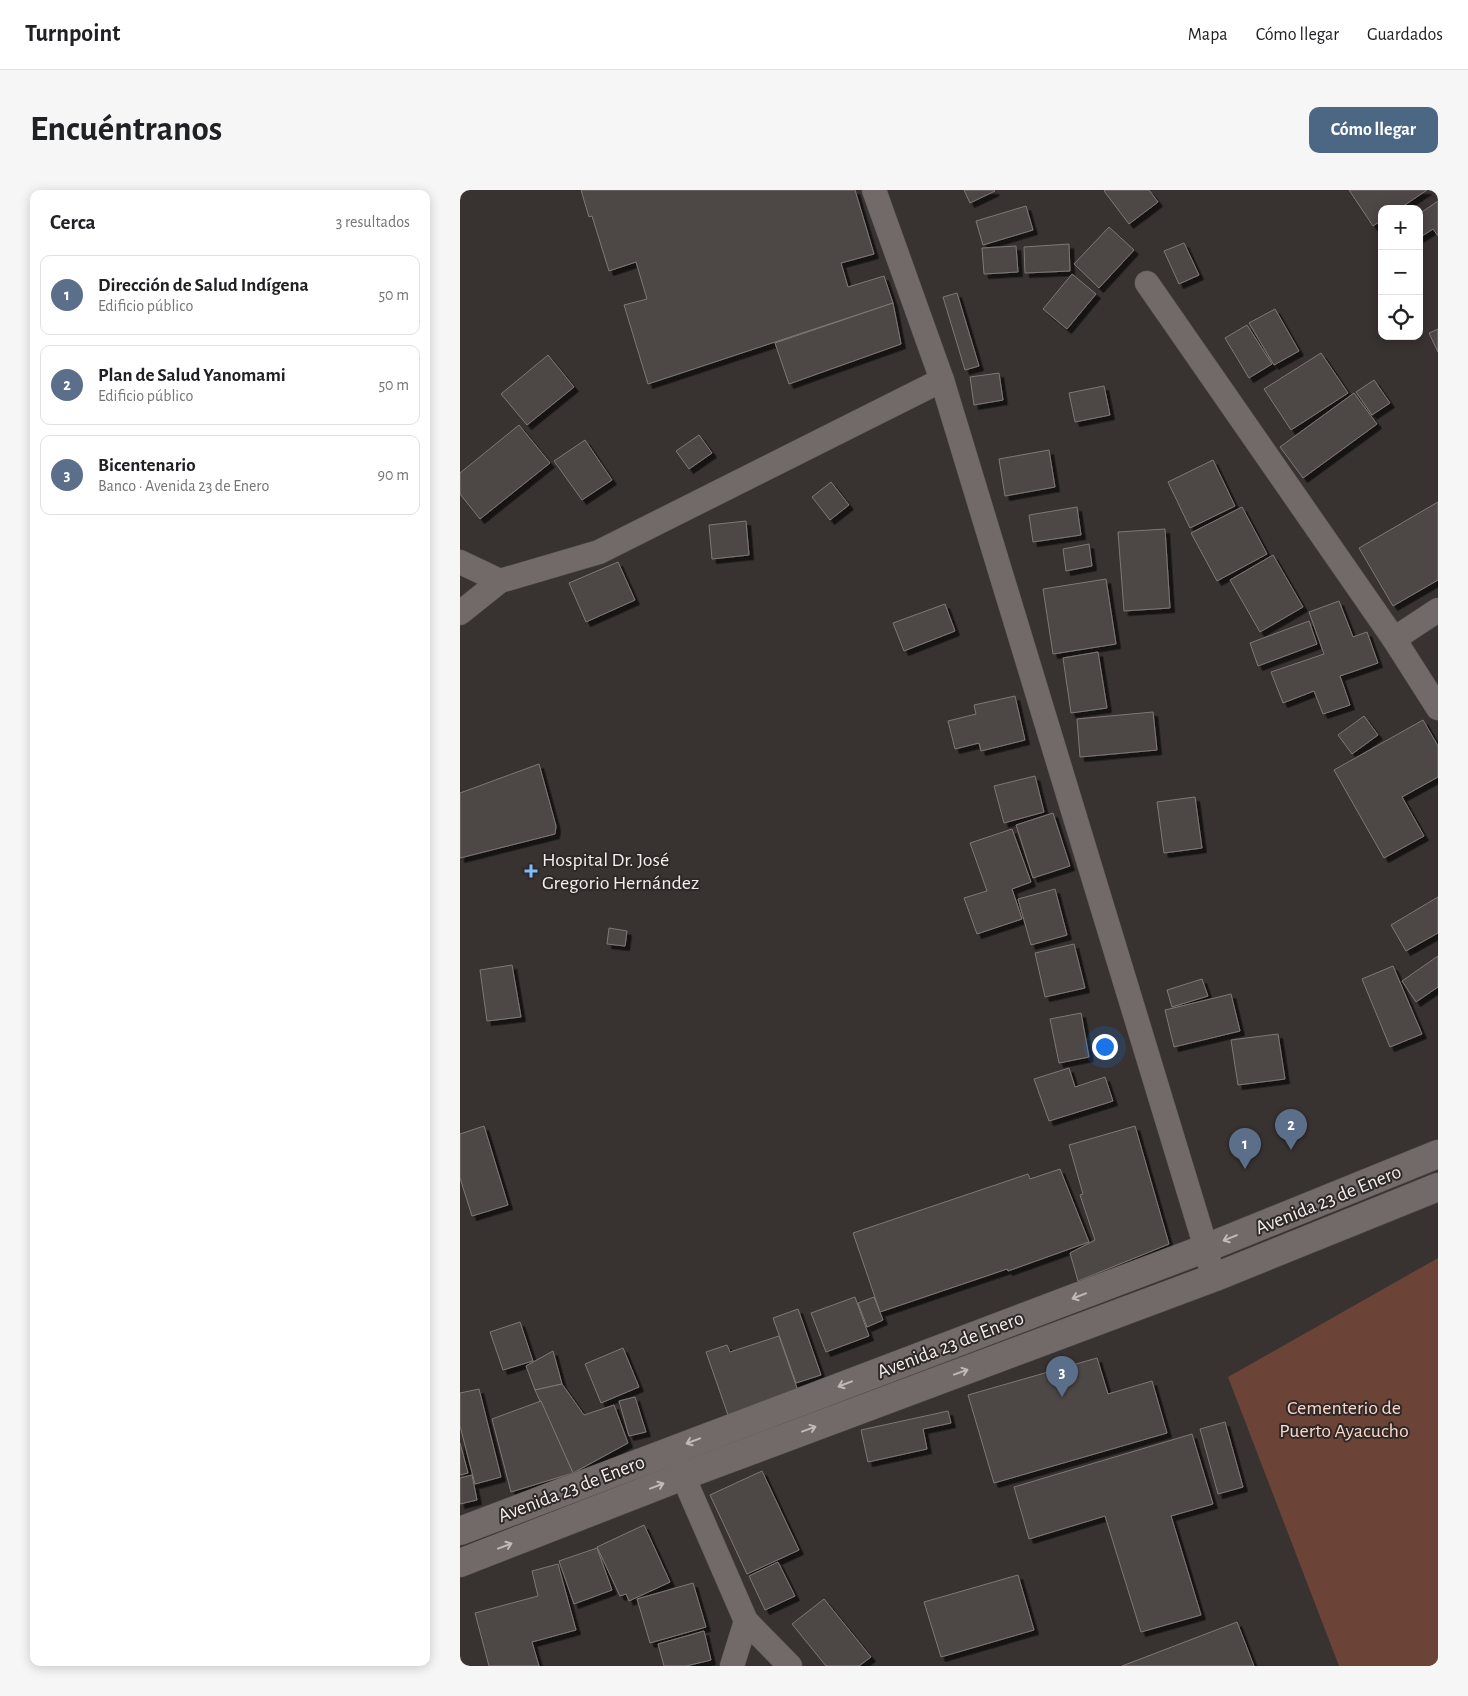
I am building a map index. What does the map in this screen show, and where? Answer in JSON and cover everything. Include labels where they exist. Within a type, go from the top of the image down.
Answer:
[{"type":"main road","name":"Avenida 23 de Enero","points":[[460,1531],[1206,1248],[1438,1154]]},
{"type":"main road","name":"Avenida 23 de Enero","points":[[460,1563],[684,1476],[1213,1278],[1438,1187]]},
{"type":"street","points":[[874,190],[942,380],[1206,1248],[1213,1278]]},
{"type":"street","points":[[1147,283],[1394,639],[1438,708]]},
{"type":"street","points":[[460,613],[500,581],[599,552],[942,380]]},
{"type":"street","points":[[460,562],[500,581]]},
{"type":"street","points":[[1394,639],[1438,610]]},
{"type":"street","points":[[684,1476],[746,1621],[790,1666]]},
{"type":"street","points":[[732,1666],[746,1621]]},
{"type":"green space","name":"Cementerio de Puerto Ayacucho","points":[[1438,1258],[1438,1666],[1339,1666],[1228,1377]]},
{"type":"building","points":[[581,190],[855,190],[874,254],[841,263],[848,287],[884,276],[893,303],[648,384],[624,305],[647,299],[636,262],[609,271],[592,216],[589,217]]},
{"type":"building","points":[[964,190],[994,190],[995,191],[970,203]]},
{"type":"building","points":[[1105,190],[1149,190],[1158,202],[1129,224]]},
{"type":"building","points":[[1349,190],[1427,190],[1405,205],[1378,205],[1378,223],[1373,226]]},
{"type":"building","points":[[1438,201],[1438,236],[1433,229],[1423,235],[1423,211]]},
{"type":"building","points":[[1026,206],[1033,230],[983,245],[976,221]]},
{"type":"building","points":[[1109,227],[1134,250],[1099,288],[1074,264]]},
{"type":"building","points":[[1184,243],[1199,275],[1179,284],[1164,251]]},
{"type":"building","points":[[1069,244],[1070,271],[1025,273],[1024,247]]},
{"type":"building","points":[[1016,246],[1018,272],[984,274],[982,248]]},
{"type":"building","points":[[1072,274],[1096,294],[1067,329],[1043,309]]},
{"type":"building","points":[[957,293],[979,366],[965,370],[943,297]]},
{"type":"building","points":[[893,303],[901,344],[789,384],[775,343]]},
{"type":"building","points":[[1275,309],[1299,351],[1274,365],[1249,323]]},
{"type":"building","points":[[1247,325],[1272,364],[1249,378],[1225,338]]},
{"type":"building","points":[[1438,329],[1438,352],[1429,333]]},
{"type":"building","points":[[1321,353],[1348,393],[1291,430],[1264,389]]},
{"type":"building","points":[[548,355],[574,387],[527,425],[501,394]]},
{"type":"building","points":[[999,373],[1003,400],[974,405],[970,377]]},
{"type":"building","points":[[1374,380],[1390,403],[1372,415],[1356,392]]},
{"type":"building","points":[[1104,386],[1110,415],[1075,422],[1069,393]]},
{"type":"building","points":[[1354,393],[1377,424],[1303,478],[1280,447]]},
{"type":"building","points":[[519,425],[550,463],[480,519],[460,494],[460,473]]},
{"type":"building","points":[[699,435],[712,453],[689,469],[676,451]]},
{"type":"building","points":[[585,440],[612,480],[582,500],[554,461]]},
{"type":"building","points":[[1049,450],[1055,487],[1005,496],[999,459]]},
{"type":"building","points":[[1213,460],[1235,506],[1190,528],[1168,482]]},
{"type":"building","points":[[831,482],[849,505],[830,520],[812,497]]},
{"type":"building","points":[[1438,502],[1438,580],[1393,606],[1359,548]]},
{"type":"building","points":[[1077,507],[1081,535],[1033,542],[1029,515]]},
{"type":"building","points":[[1242,507],[1267,554],[1217,581],[1191,533]]},
{"type":"building","points":[[746,521],[749,555],[712,559],[709,525]]},
{"type":"building","points":[[1165,529],[1170,608],[1124,611],[1118,532]]},
{"type":"building","points":[[1089,544],[1092,566],[1066,571],[1063,549]]},
{"type":"building","points":[[1273,555],[1303,607],[1260,632],[1230,580]]},
{"type":"building","points":[[618,562],[635,600],[586,622],[569,583]]},
{"type":"building","points":[[1106,579],[1116,644],[1053,654],[1043,589]]},
{"type":"building","points":[[1339,601],[1353,637],[1367,632],[1378,663],[1340,676],[1350,705],[1323,714],[1314,691],[1283,703],[1271,672],[1324,654],[1309,612]]},
{"type":"building","points":[[945,604],[955,631],[904,651],[893,623]]},
{"type":"building","points":[[1309,621],[1317,644],[1258,666],[1250,643]]},
{"type":"building","points":[[1098,652],[1107,708],[1071,713],[1063,658]]},
{"type":"building","points":[[1015,696],[1025,740],[981,751],[979,743],[955,749],[948,721],[976,714],[974,705]]},
{"type":"building","points":[[1153,712],[1157,750],[1080,757],[1077,719]]},
{"type":"building","points":[[1364,716],[1378,735],[1352,754],[1338,735]]},
{"type":"building","points":[[1423,720],[1438,746],[1438,777],[1402,797],[1424,836],[1384,858],[1334,770]]},
{"type":"building","points":[[539,764],[556,826],[555,834],[460,858],[460,793]]},
{"type":"building","points":[[1035,776],[1044,812],[1004,823],[994,786]]},
{"type":"building","points":[[1195,797],[1202,848],[1164,853],[1157,802]]},
{"type":"building","points":[[1053,813],[1070,866],[1033,878],[1016,825]]},
{"type":"building","points":[[1012,829],[1031,882],[1012,889],[1022,919],[977,934],[964,898],[987,891],[970,843]]},
{"type":"building","points":[[1055,889],[1067,935],[1031,945],[1018,899]]},
{"type":"building","points":[[1438,897],[1438,933],[1406,951],[1391,925]]},
{"type":"building","points":[[609,928],[627,931],[625,946],[607,944]]},
{"type":"building","points":[[1074,944],[1085,988],[1045,997],[1035,953]]},
{"type":"building","points":[[1438,956],[1438,987],[1416,1002],[1402,981]]},
{"type":"building","points":[[512,965],[521,1017],[487,1021],[480,970]]},
{"type":"building","points":[[1393,966],[1422,1034],[1390,1047],[1362,979]]},
{"type":"building","points":[[1202,979],[1208,996],[1172,1007],[1167,990]]},
{"type":"building","points":[[1231,994],[1240,1031],[1174,1047],[1165,1010]]},
{"type":"building","points":[[1081,1013],[1089,1057],[1059,1063],[1050,1019]]},
{"type":"building","points":[[1278,1034],[1285,1079],[1238,1085],[1231,1040]]},
{"type":"building","points":[[1069,1068],[1075,1087],[1105,1077],[1113,1101],[1049,1121],[1034,1079]]},
{"type":"building","points":[[484,1126],[508,1205],[472,1216],[460,1178],[460,1134]]},
{"type":"building","points":[[1135,1126],[1169,1244],[1078,1281],[1070,1253],[1095,1240],[1080,1195],[1083,1194],[1069,1145]]},
{"type":"building","points":[[1060,1169],[1089,1242],[1008,1271],[1007,1269],[880,1312],[853,1233],[1028,1174],[1030,1179]]},
{"type":"building","points":[[855,1297],[869,1336],[826,1352],[811,1313]]},
{"type":"building","points":[[874,1297],[883,1320],[867,1327],[858,1303]]},
{"type":"building","points":[[798,1309],[821,1375],[796,1383],[773,1318]]},
{"type":"building","points":[[520,1322],[533,1361],[503,1370],[490,1332]]},
{"type":"building","points":[[779,1336],[798,1391],[728,1415],[706,1352],[727,1345],[730,1352]]},
{"type":"building","points":[[623,1348],[639,1387],[601,1403],[585,1364]]},
{"type":"building","points":[[553,1351],[562,1384],[535,1390],[526,1366]]},
{"type":"building","points":[[1097,1358],[1108,1394],[1152,1381],[1167,1433],[994,1483],[968,1395]]},
{"type":"building","points":[[562,1384],[584,1415],[614,1405],[628,1443],[573,1473],[535,1390]]},
{"type":"building","points":[[479,1389],[501,1477],[475,1484],[460,1426],[460,1393]]},
{"type":"building","points":[[635,1397],[646,1432],[629,1436],[619,1401]]},
{"type":"building","points":[[541,1401],[573,1473],[511,1492],[492,1419]]},
{"type":"building","points":[[948,1411],[951,1423],[923,1429],[927,1449],[868,1462],[861,1430]]},
{"type":"building","points":[[1225,1422],[1243,1487],[1218,1494],[1200,1429]]},
{"type":"building","points":[[1192,1434],[1213,1504],[1171,1516],[1201,1615],[1141,1632],[1105,1516],[1029,1539],[1014,1487]]},
{"type":"building","points":[[460,1443],[468,1473],[460,1475]]},
{"type":"building","points":[[762,1471],[799,1550],[747,1574],[710,1495]]},
{"type":"building","points":[[472,1475],[477,1500],[460,1504],[460,1478]]},
{"type":"building","points":[[644,1525],[670,1582],[629,1601],[626,1594],[620,1596],[597,1547]]},
{"type":"building","points":[[597,1548],[612,1590],[574,1604],[559,1561]]},
{"type":"building","points":[[778,1562],[795,1596],[765,1610],[749,1576]]},
{"type":"building","points":[[558,1564],[576,1630],[532,1642],[539,1666],[489,1666],[475,1613],[538,1596],[532,1571]]},
{"type":"building","points":[[1018,1575],[1034,1630],[941,1657],[924,1602]]},
{"type":"building","points":[[693,1583],[706,1627],[650,1643],[637,1599]]},
{"type":"building","points":[[824,1599],[871,1657],[859,1666],[826,1666],[792,1624]]},
{"type":"building","points":[[1237,1622],[1254,1666],[1122,1666]]},
{"type":"building","points":[[704,1631],[711,1660],[686,1666],[664,1666],[658,1644]]},
{"type":"place","name":"Hospital Dr. José Gregorio Hernández","points":[[531,871]]},
{"type":"place","name":"Plan de Salud Yanomami","points":[[1291,1150]]},
{"type":"place","name":"Dirección de Salud Indígena","points":[[1245,1169]]},
{"type":"place","name":"Bicentenario","points":[[1062,1397]]}]
